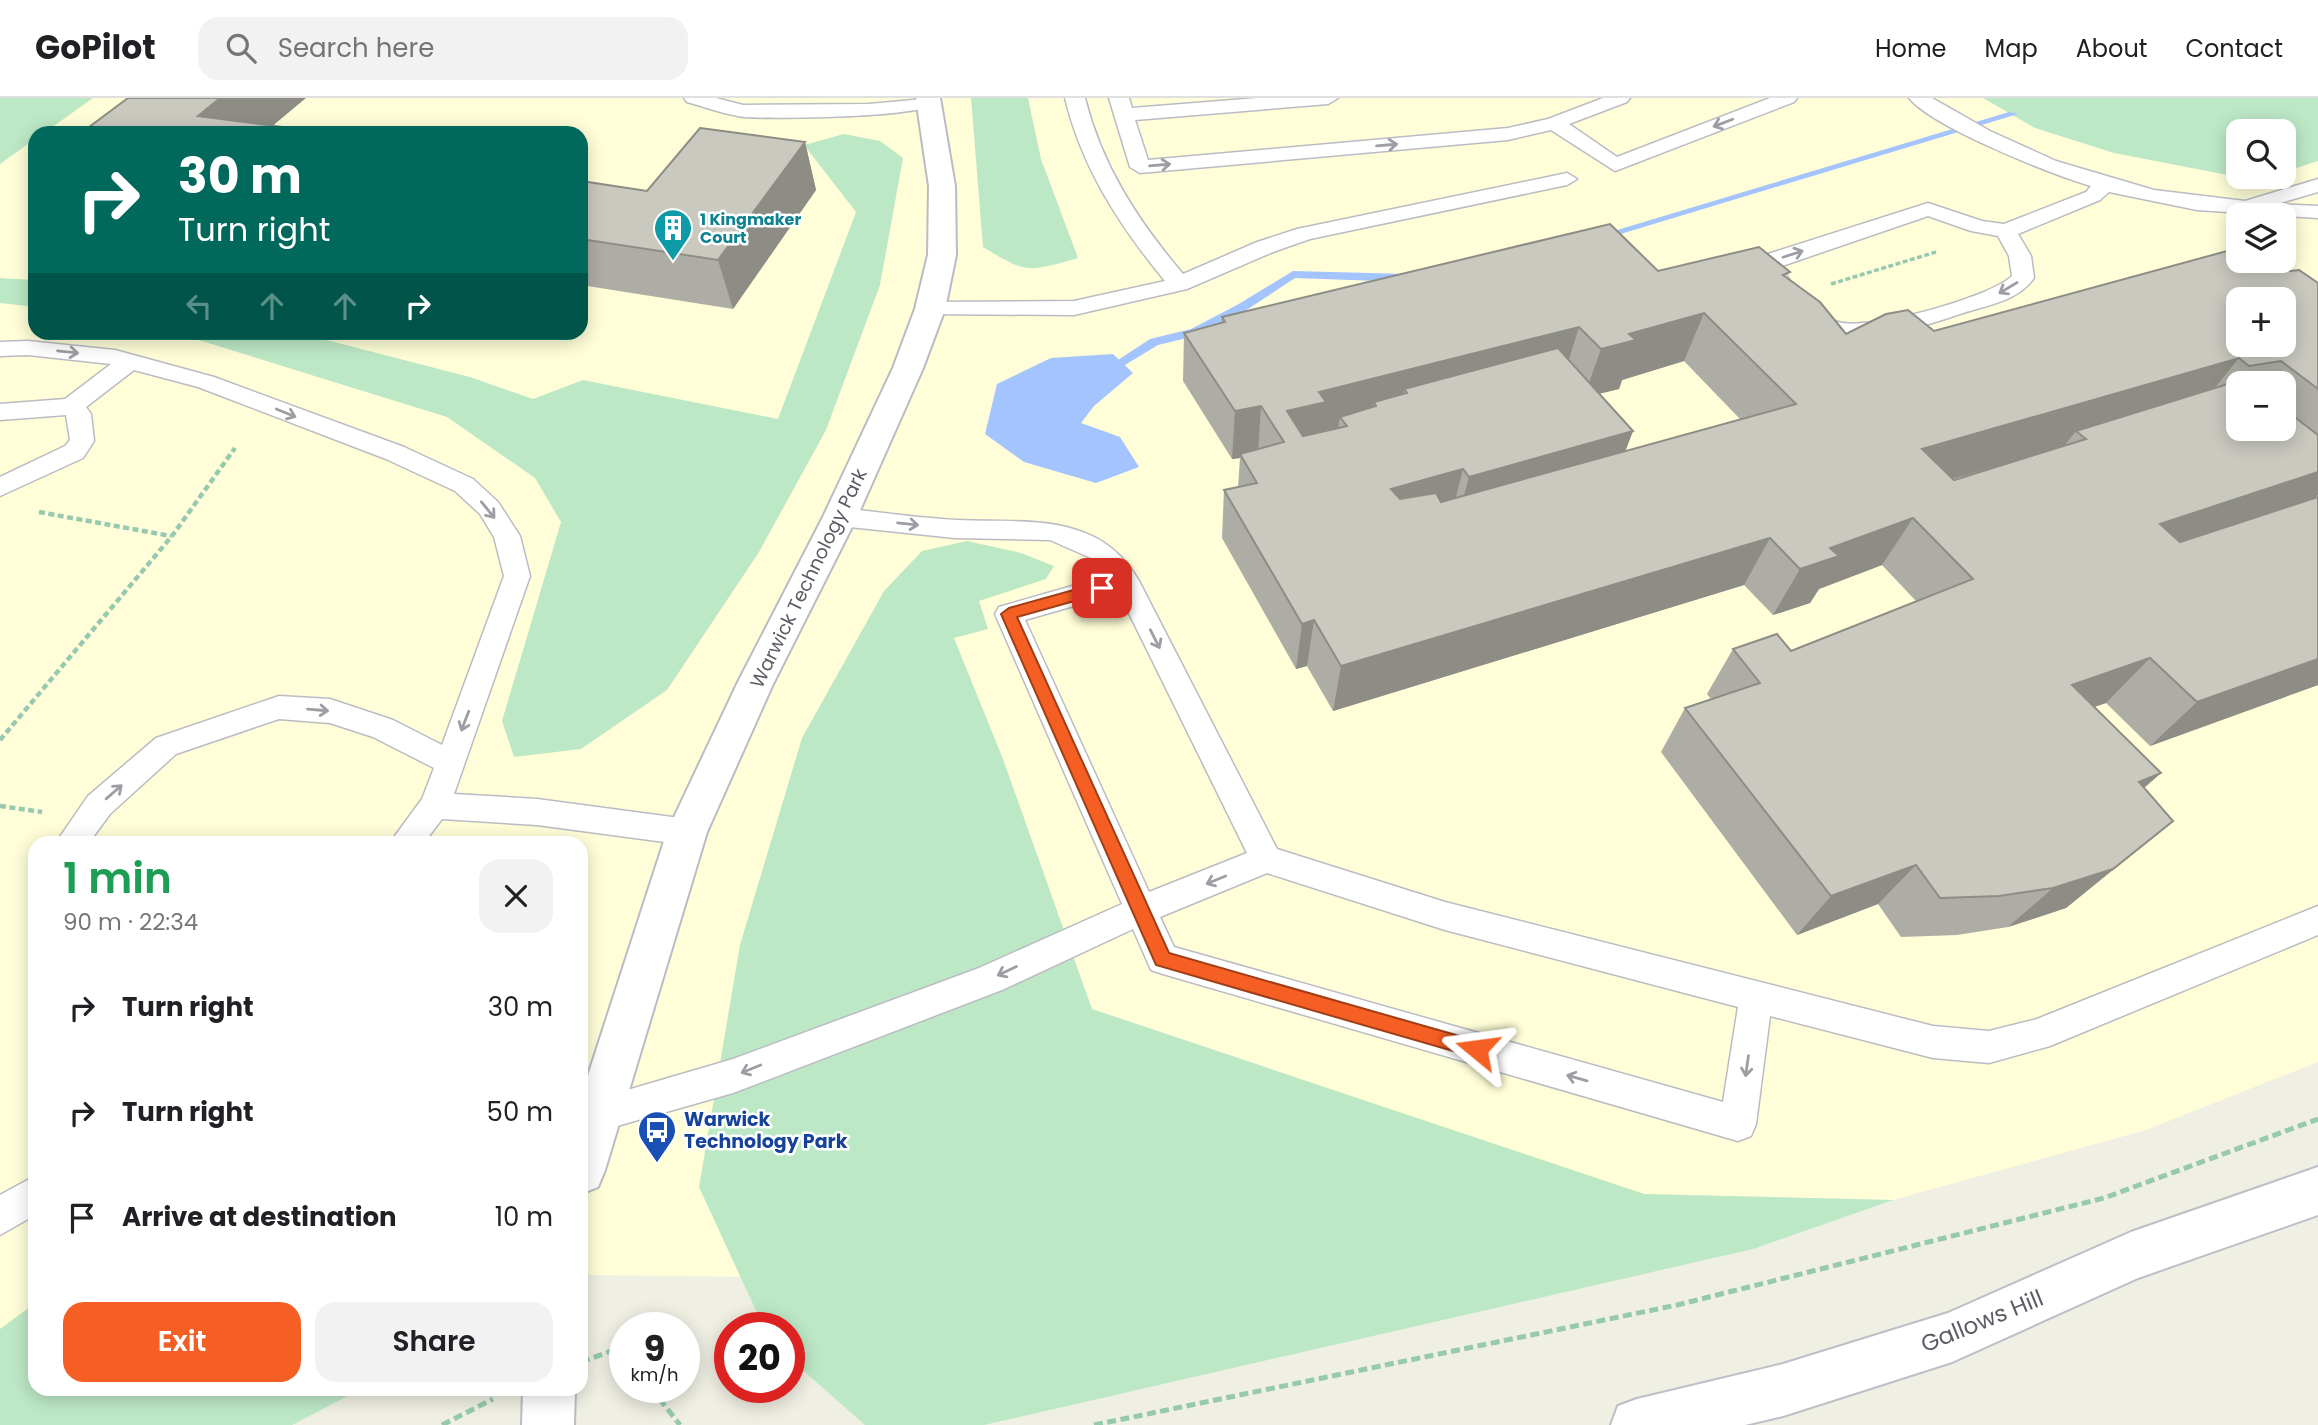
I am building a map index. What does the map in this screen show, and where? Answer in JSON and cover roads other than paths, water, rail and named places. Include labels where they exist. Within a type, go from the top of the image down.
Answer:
[{"type":"street","name":"Warwick Technology Park","points":[[588,1144],[687,832],[755,684],[840,517],[908,368],[930,309],[942,255],[942,186],[928,100]]},
{"type":"street","name":"Gallows Hill","points":[[1637,1425],[1783,1390],[1952,1337],[2132,1256],[2318,1191]]},
{"type":"street","points":[[530,1396],[548,1425]]},
{"type":"lane","points":[[694,98],[743,111],[869,110],[928,100]]},
{"type":"lane","points":[[1075,98],[1082,127],[1099,170],[1127,216],[1179,284]]},
{"type":"lane","points":[[1328,98],[1120,107],[1140,167],[1508,134],[1554,124],[1620,98]]},
{"type":"lane","points":[[1554,124],[1615,165],[1787,98]]},
{"type":"lane","points":[[1919,98],[1956,121],[2019,153],[2104,185],[2194,204],[2226,206]]},
{"type":"lane","points":[[724,126],[743,111]]},
{"type":"lane","points":[[930,309],[1074,308],[1179,284],[1265,247],[1305,234],[1567,179]]},
{"type":"lane","points":[[2006,231],[2020,256],[2022,278],[2008,291],[1873,332],[1839,330],[1819,323],[1791,297],[1775,278],[1771,267],[1776,259],[1928,209],[1978,227],[2006,231],[2093,196],[2104,185]]},
{"type":"lane","points":[[2259,203],[2318,185]]},
{"type":"lane","points":[[2296,214],[2318,212]]},
{"type":"lane","points":[[2296,218],[2318,237]]},
{"type":"lane","points":[[0,349],[28,348],[130,360],[206,382],[395,453],[464,485],[489,508],[507,536],[517,576],[435,806],[411,836]]},
{"type":"lane","points":[[0,412],[71,407],[130,360]]},
{"type":"lane","points":[[0,487],[74,452],[82,441],[79,414],[71,407]]},
{"type":"lane","points":[[840,517],[955,529],[1053,531],[1100,551],[1126,581],[1266,859]]},
{"type":"lane","points":[[1126,581],[1009,614],[1163,959],[1738,1124],[1756,998]]},
{"type":"lane","points":[[76,836],[99,805],[166,746],[279,707],[330,711],[370,724],[451,763]]},
{"type":"lane","points":[[435,806],[537,813],[687,832]]},
{"type":"lane","points":[[596,1115],[733,1076],[990,979],[1142,910],[1266,859],[1444,916],[1756,998],[1933,1042],[1989,1047],[2038,1035],[2318,920]]},
{"type":"lane","points":[[0,1216],[28,1198]]},
{"type":"water","points":[[1113,354],[1133,373],[1094,406],[1081,423],[1120,437],[1139,467],[1096,483],[1024,462],[985,434],[997,384],[1051,358]]},
{"type":"waterway","points":[[1600,237],[2013,114]]},
{"type":"waterway","points":[[1121,362],[1154,342],[1195,332],[1241,308],[1293,274],[1407,278]]},
{"type":"place","name":"1 Kingmaker Court","points":[[673,262]]},
{"type":"place","name":"Warwick Technology Park","points":[[657,1164]]}]
